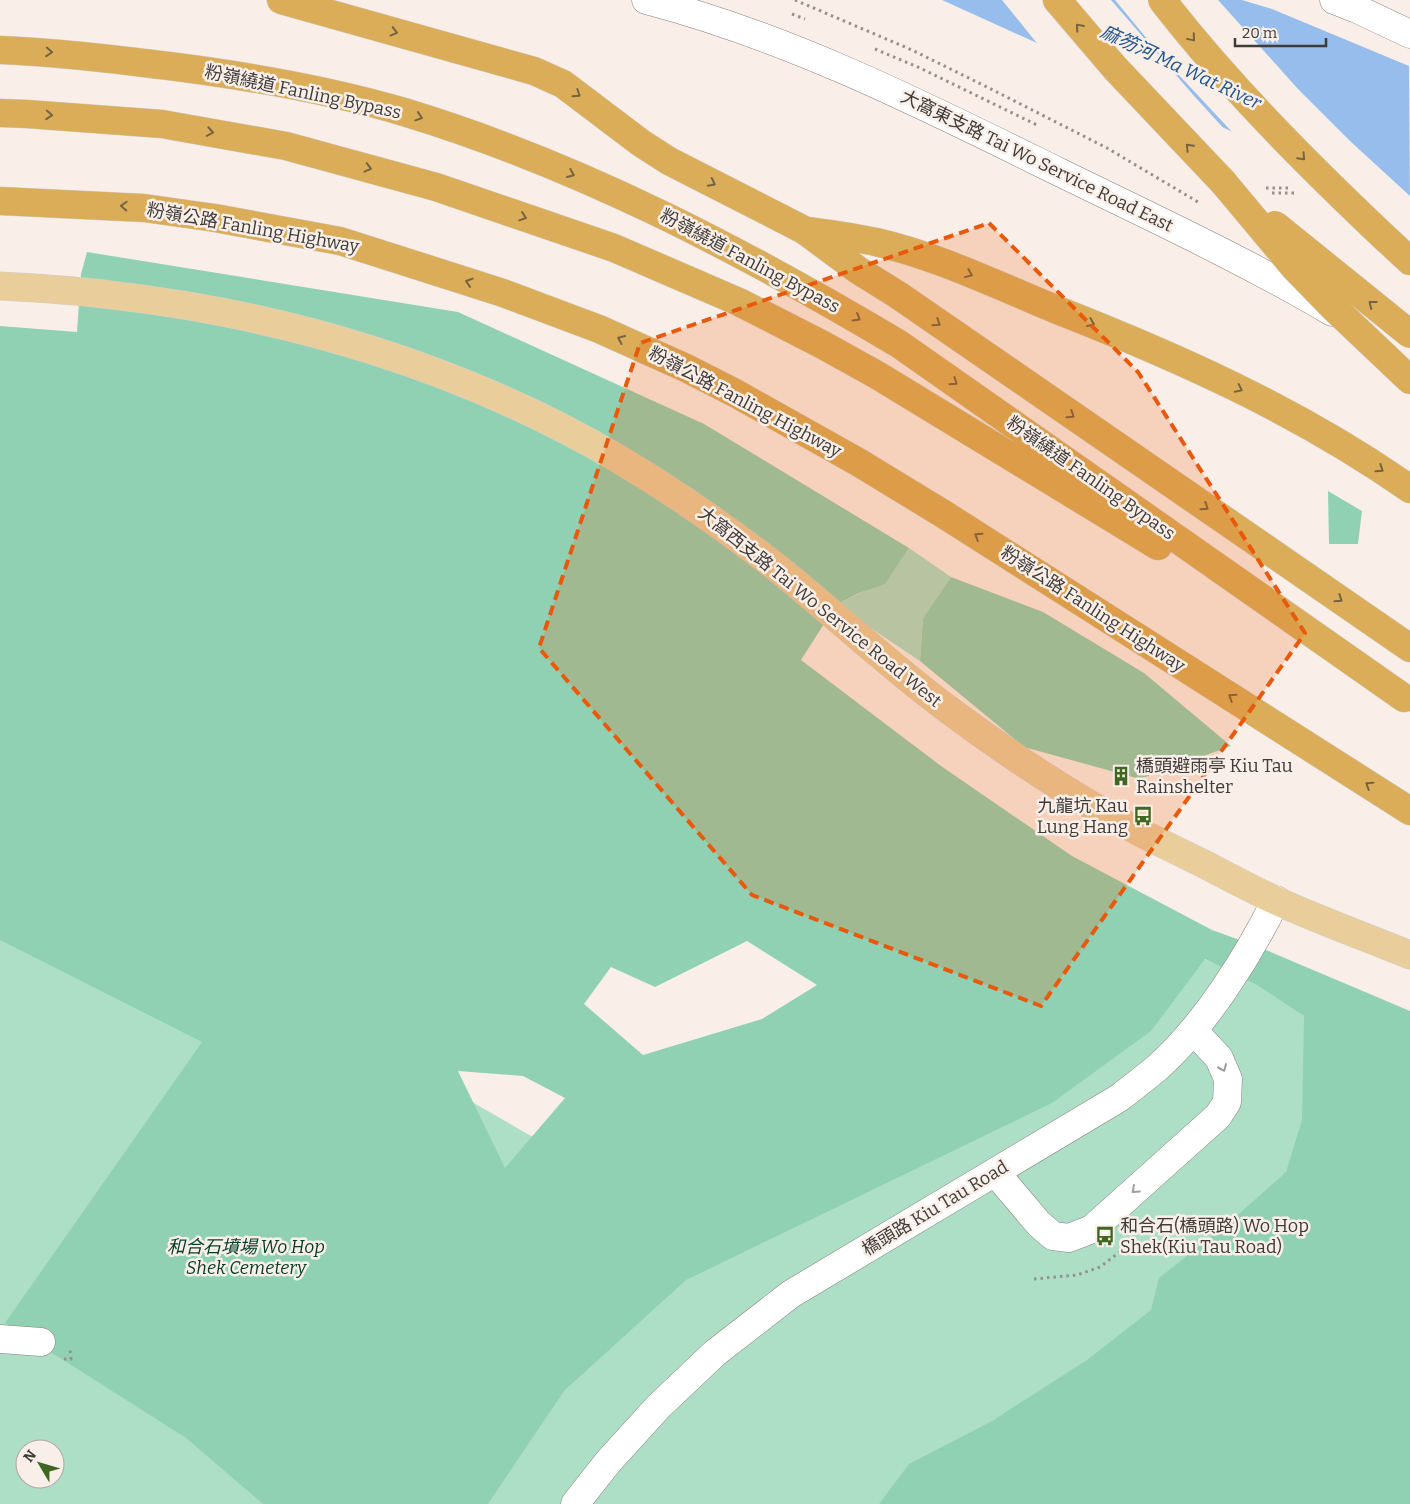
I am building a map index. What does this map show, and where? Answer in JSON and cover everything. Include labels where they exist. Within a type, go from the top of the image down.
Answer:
[{"type":"highway","points":[[281,0],[534,71],[563,84],[641,143],[669,161],[804,230],[858,270],[898,295],[1410,648]]},
{"type":"highway","points":[[1057,0],[1115,68],[1223,182],[1295,268],[1410,380]]},
{"type":"highway","points":[[1162,0],[1205,53],[1253,106],[1318,174],[1410,261]]},
{"type":"highway","name":"粉嶺繞道 Fanling Bypass","points":[[0,50],[49,52],[231,74],[343,96],[455,128],[514,150],[630,199],[745,256],[834,305],[899,344],[1407,700]]},
{"type":"highway","points":[[0,114],[27,114],[162,124],[286,146],[436,187],[614,248],[739,302],[877,375],[1407,700]]},
{"type":"highway","points":[[1223,182],[1410,334]]},
{"type":"highway","name":"粉嶺公路 Fanling Highway","points":[[0,201],[144,208],[215,218],[340,241],[504,293],[599,329],[686,368],[735,393],[858,462],[945,515],[1410,811]]},
{"type":"highway","points":[[804,230],[876,242],[923,255],[1176,359],[1259,399],[1361,456],[1410,489]]},
{"type":"highway","points":[[1384,236],[1410,252]]},
{"type":"main road","name":"大窩西支路 Tai Wo Service Road West","points":[[0,286],[112,295],[167,302],[272,323],[386,355],[450,378],[508,402],[616,458],[689,503],[782,572],[902,675],[1013,756],[1070,792],[1133,829],[1276,900],[1410,955]]},
{"type":"street","name":"大窩東支路 Tai Wo Service Road East","points":[[646,0],[677,8],[786,45],[901,94],[1223,252],[1299,292],[1410,361]]},
{"type":"street","points":[[1334,0],[1410,34]]},
{"type":"street","name":"橋頭路 Kiu Tau Road","points":[[575,1504],[658,1407],[715,1352],[791,1294],[1119,1098],[1158,1066],[1193,1030],[1257,938],[1276,900]]},
{"type":"street","points":[[995,1172],[1039,1224],[1053,1236],[1069,1238],[1092,1229],[1218,1116],[1226,1102],[1228,1079],[1219,1058],[1193,1030]]},
{"type":"street","points":[[0,1339],[41,1342]]},
{"type":"path","points":[[795,0],[912,50],[987,87],[1107,148],[1200,203]]},
{"type":"path","points":[[789,13],[807,20]]},
{"type":"path","points":[[868,46],[920,68],[1039,127]]},
{"type":"path","points":[[1260,191],[1268,187],[1295,188]]},
{"type":"path","points":[[1269,193],[1300,193]]},
{"type":"path","points":[[1034,1279],[1077,1275],[1100,1267],[1134,1241]]},
{"type":"highlighted area","points":[[989,223],[1138,372],[1305,633],[1041,1006],[752,895],[539,648],[640,343]]},
{"type":"green space","points":[[87,252],[458,312],[704,424],[909,548],[885,584],[859,593],[836,605],[801,660],[941,766],[1072,856],[1212,930],[1259,947],[1410,1011],[1410,1504],[879,1504],[909,1464],[992,1421],[1087,1360],[1151,1310],[1159,1278],[1232,1220],[1286,1172],[1302,1120],[1304,1016],[1257,985],[1205,959],[1151,1031],[1052,1103],[686,1280],[564,1391],[488,1504],[263,1504],[186,1438],[5,1323],[202,1042],[0,940],[0,326],[77,332],[81,274]],"holes":[[[747,941],[817,985],[762,1019],[643,1055],[584,1004],[611,967],[655,987]],[[458,1071],[523,1076],[565,1098],[505,1168]]]},
{"type":"green space","points":[[1328,491],[1362,511],[1358,544],[1329,544]]},
{"type":"green space","points":[[909,548],[951,577],[923,618],[920,661],[836,605],[888,579]]},
{"type":"green space","points":[[951,577],[1043,612],[1144,673],[1231,746],[1140,779],[1024,747],[920,661],[923,618]]},
{"type":"green space","name":"和合石墳場 Wo Hop Shek Cemetery","points":[[0,865],[189,939],[578,1163],[1204,959],[1258,982],[1304,1016],[1410,1504],[0,1504]]},
{"type":"water","name":"麻笏河 Ma Wat River","points":[[942,0],[1242,0],[1272,9],[1409,66],[1410,206],[1365,192]]},
{"type":"pier","points":[[1002,0],[1111,0],[1228,133],[1040,47]]},
{"type":"pier","points":[[1115,0],[1218,0],[1298,89],[1350,141],[1410,196],[1410,208],[1364,194],[1235,135],[1162,57]]},
{"type":"place","name":"橋頭避雨亭 Kiu Tau Rainshelter","points":[[1121,776]]},
{"type":"place","name":"九龍坑 Kau Lung Hang","points":[[1143,816]]},
{"type":"place","name":"和合石(橋頭路) Wo Hop Shek(Kiu Tau Road)","points":[[1105,1236]]}]
